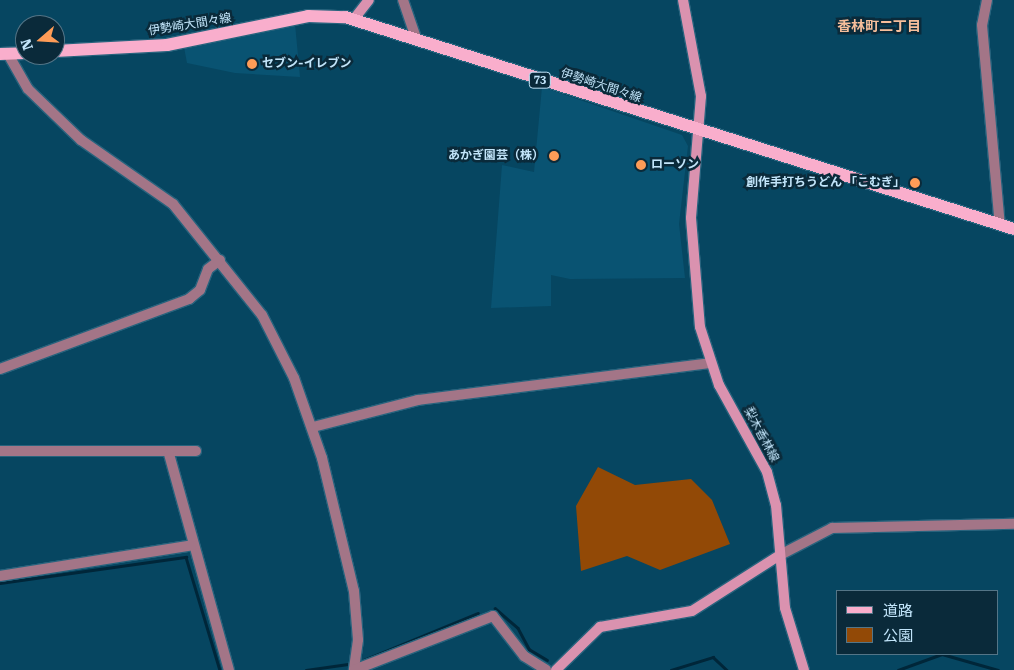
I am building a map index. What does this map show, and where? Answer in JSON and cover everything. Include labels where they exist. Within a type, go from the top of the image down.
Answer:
[{"type":"main road","points":[[354,19],[368,0]]},
{"type":"main road","name":"梨木香林線","points":[[682,0],[700,80],[700,133],[691,240],[700,327],[710,363],[763,462],[776,505],[785,608],[804,670]]},
{"type":"main road","name":"伊勢崎大間々線","points":[[65,48],[167,45],[308,16],[354,19],[417,42],[700,133],[1014,229]]},
{"type":"main road","points":[[556,670],[600,627],[692,611],[780,555]]},
{"type":"street","points":[[403,0],[417,42]]},
{"type":"street","points":[[987,0],[982,25],[1000,225]]},
{"type":"street","points":[[4,54],[12,68],[42,104],[94,150],[162,195],[220,260],[262,315],[313,427],[350,568],[358,640],[354,670],[493,616],[524,656],[546,670]]},
{"type":"street","points":[[0,369],[189,299],[200,290],[208,269],[220,260]]},
{"type":"street","points":[[313,427],[418,400],[710,363]]},
{"type":"street","points":[[0,451],[170,454],[196,451]]},
{"type":"street","points":[[170,454],[229,670]]},
{"type":"street","points":[[780,555],[832,528],[1014,524]]},
{"type":"street","points":[[0,576],[194,545]]},
{"type":"shaded area","points":[[295,24],[300,77],[235,73],[187,63],[184,47]]},
{"type":"shaded area","points":[[542,87],[682,135],[688,146],[679,224],[685,278],[570,279],[551,275],[551,306],[491,308],[502,165],[534,172]]},
{"type":"green space","points":[[598,467],[635,485],[691,479],[712,500],[730,544],[660,570],[627,556],[581,571],[576,506]]},
{"type":"waterway","points":[[0,583],[186,557],[220,670]]},
{"type":"waterway","points":[[495,608],[518,628],[529,649],[547,660]]},
{"type":"waterway","points":[[364,660],[478,613]]},
{"type":"waterway","points":[[898,670],[939,655]]},
{"type":"waterway","points":[[946,655],[998,670]]},
{"type":"waterway","points":[[671,670],[713,657],[727,670]]},
{"type":"waterway","points":[[306,670],[348,664]]},
{"type":"place","name":"セブン-イレブン","points":[[252,64]]},
{"type":"place","name":"あかぎ園芸（株）","points":[[554,156]]},
{"type":"place","name":"ローソン","points":[[641,165]]},
{"type":"place","name":"創作手打ちうどん 「こむぎ」","points":[[915,183]]},
{"type":"district","name":"香林町二丁目","points":[[879,26]]}]
